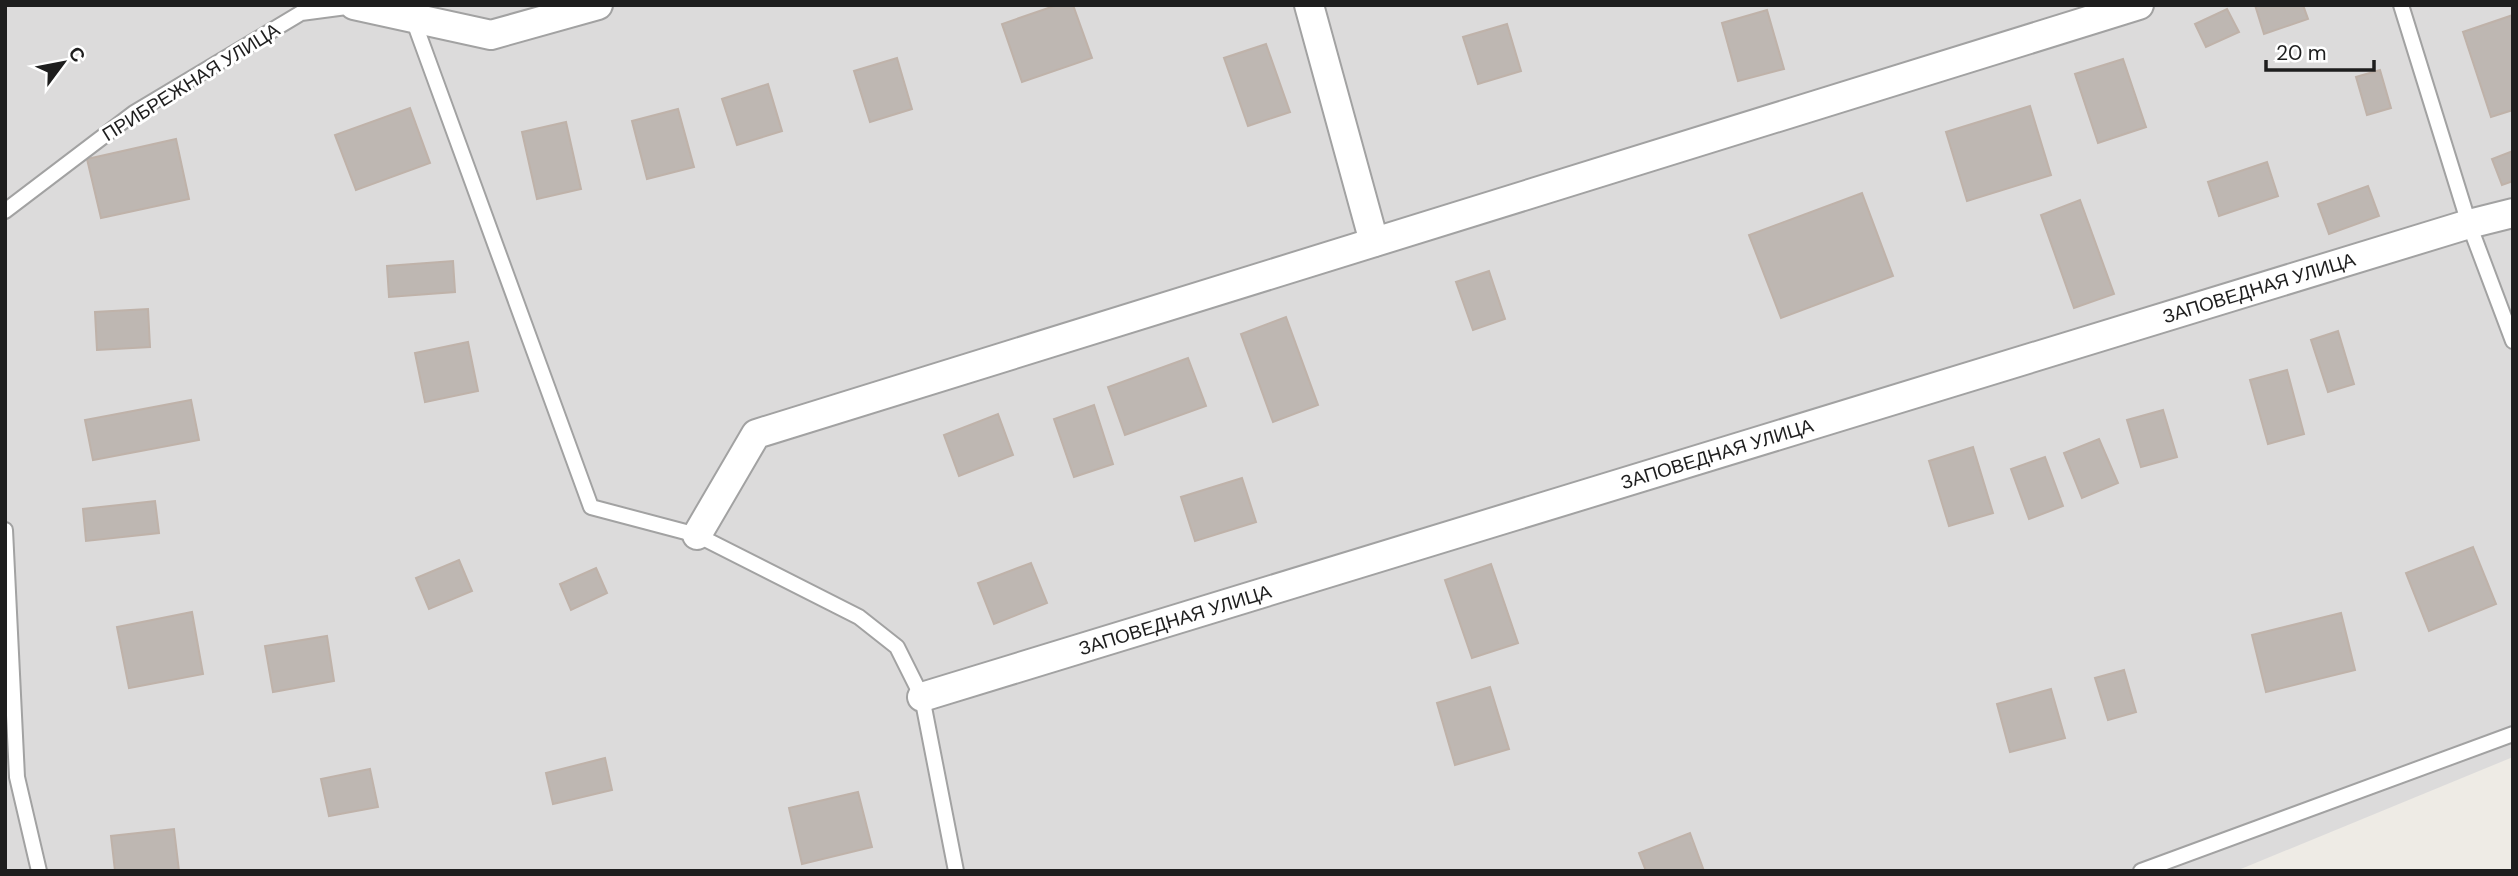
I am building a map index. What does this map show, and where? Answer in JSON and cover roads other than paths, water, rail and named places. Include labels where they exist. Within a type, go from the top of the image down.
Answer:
[{"type":"street","points":[[354,6],[491,35],[598,5]]},
{"type":"street","points":[[1309,5],[1374,242]]},
{"type":"street","points":[[696,535],[756,434],[2139,5]]},
{"type":"street","name":"ЗАПОВЕДНАЯ УЛИЦА","points":[[922,697],[2469,224],[2513,213]]},
{"type":"lane","points":[[2401,5],[2469,224],[2513,341]]},
{"type":"lane","name":"ПРИБРЕЖНАЯ УЛИЦА","points":[[5,211],[134,113],[301,13],[354,6]]},
{"type":"lane","points":[[413,19],[591,507],[696,535],[859,617],[897,647],[922,697],[956,871]]},
{"type":"lane","points":[[5,530],[17,777],[39,871]]},
{"type":"lane","points":[[2141,871],[2513,734]]}]
